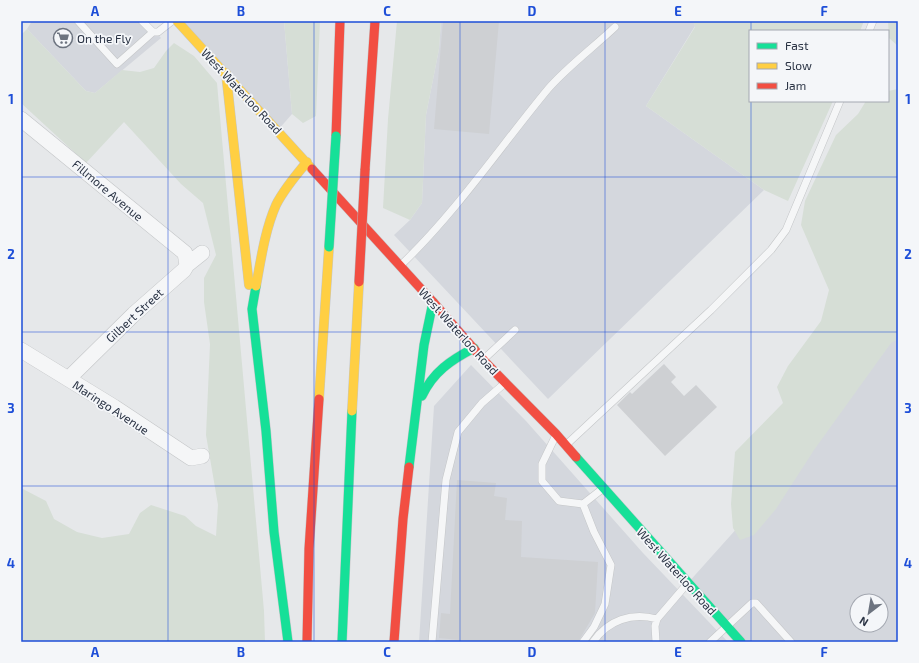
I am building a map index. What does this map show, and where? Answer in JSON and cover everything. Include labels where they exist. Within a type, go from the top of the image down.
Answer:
[{"type":"main road","points":[[307,642],[309,549],[336,136],[340,21]]},
{"type":"main road","points":[[342,642],[346,516],[365,170],[375,21]]},
{"type":"main road","name":"West Waterloo Road","points":[[181,22],[484,360],[556,434],[602,489],[740,642]]},
{"type":"main road","points":[[226,73],[266,431],[275,540],[288,642]]},
{"type":"main road","points":[[252,309],[264,243],[276,205],[285,188],[307,162]]},
{"type":"main road","points":[[394,642],[403,519],[424,344],[433,302]]},
{"type":"main road","points":[[416,414],[426,386],[435,373],[457,356],[474,348]]},
{"type":"street","name":"Fillmore Avenue","points":[[21,119],[185,253],[186,265]]},
{"type":"street","name":"Gilbert Street","points":[[68,379],[134,314],[184,270],[186,265],[202,253]]},
{"type":"street","name":"Maringo Avenue","points":[[21,350],[190,458],[202,456]]},
{"type":"lane","points":[[78,21],[94,35],[117,64],[153,32],[158,32],[172,21]]},
{"type":"lane","points":[[142,21],[153,32]]},
{"type":"lane","points":[[400,266],[421,246],[507,143],[549,88],[616,27]]},
{"type":"lane","points":[[566,446],[711,310],[772,250],[786,230],[840,102]]},
{"type":"lane","points":[[484,360],[515,330]]},
{"type":"lane","points":[[432,642],[446,480],[450,469],[458,432],[482,403],[506,382]]},
{"type":"lane","points":[[556,434],[542,464],[542,481],[559,501],[583,504],[602,489]]},
{"type":"lane","points":[[583,504],[594,532],[611,565],[605,604],[594,627],[583,642]]},
{"type":"lane","points":[[656,642],[655,626],[657,619],[687,584]]},
{"type":"lane","points":[[711,642],[752,603],[756,603],[791,642]]},
{"type":"lane","points":[[593,642],[609,624],[630,617],[648,616],[657,619]]},
{"type":"shaded area","points":[[32,21],[146,21],[161,38],[95,93],[86,91],[27,29]]},
{"type":"shaded area","points":[[177,21],[284,21],[292,114],[278,130]]},
{"type":"shaded area","points":[[284,21],[320,21],[316,116],[303,123],[292,114]]},
{"type":"shaded area","points":[[397,21],[441,21],[439,49],[426,115],[422,203],[410,220],[383,208],[388,119]]},
{"type":"shaded area","points":[[441,21],[693,21],[695,26],[646,106],[764,190],[548,399],[394,235],[410,220],[422,203],[426,115],[439,49]]},
{"type":"shaded area","points":[[693,21],[864,21],[860,30],[749,30],[749,102],[833,102],[788,201],[764,190],[646,106],[695,27]]},
{"type":"shaded area","points":[[888,21],[898,21],[898,46],[889,38]]},
{"type":"shaded area","points":[[27,29],[86,91],[95,93],[122,70],[140,72],[154,68],[166,51],[174,43],[194,56],[217,83],[264,611],[265,642],[21,642],[21,488],[46,501],[54,519],[77,532],[102,538],[129,534],[140,513],[151,505],[185,516],[196,526],[216,536],[218,505],[206,435],[210,344],[204,302],[204,278],[216,255],[203,203],[181,184],[124,122],[86,163],[21,103],[21,35]]},
{"type":"shaded area","points":[[898,89],[898,339],[891,343],[814,450],[776,509],[754,535],[740,540],[733,528],[731,504],[735,452],[783,403],[777,387],[788,366],[821,321],[829,290],[801,225],[805,201],[836,135],[858,114],[865,102],[889,102],[889,91]]},
{"type":"shaded area","points":[[898,339],[898,642],[741,642],[687,584],[834,420],[891,342]]},
{"type":"shaded area","points":[[471,365],[526,421],[643,553],[728,642],[419,642],[434,406]]},
{"type":"building","points":[[443,21],[499,21],[489,134],[434,129]]},
{"type":"building","points":[[664,364],[676,377],[671,382],[684,396],[696,385],[717,407],[665,456],[617,405],[630,392],[632,394]]},
{"type":"building","points":[[457,480],[496,483],[494,496],[507,498],[505,520],[522,521],[521,557],[598,562],[595,613],[578,642],[480,642],[439,638],[441,613],[450,614]]},
{"type":"traffic: fast","points":[[329,247],[336,136]]},
{"type":"traffic: fast","points":[[256,286],[252,309],[266,431],[274,532],[288,642]]},
{"type":"traffic: fast","points":[[409,467],[424,345],[433,302]]},
{"type":"traffic: fast","points":[[422,396],[437,373],[450,362],[474,348]]},
{"type":"traffic: fast","points":[[342,642],[352,411]]},
{"type":"traffic: fast","points":[[576,457],[741,642]]},
{"type":"traffic: slow","points":[[177,21],[312,169]]},
{"type":"traffic: slow","points":[[226,73],[249,285]]},
{"type":"traffic: slow","points":[[256,286],[266,234],[276,205],[286,188],[307,162]]},
{"type":"traffic: slow","points":[[319,399],[329,247]]},
{"type":"traffic: slow","points":[[352,411],[359,282]]},
{"type":"traffic: jam","points":[[336,136],[340,21]]},
{"type":"traffic: jam","points":[[365,170],[375,21]]},
{"type":"traffic: jam","points":[[312,169],[433,302]]},
{"type":"traffic: jam","points":[[359,282],[365,170]]},
{"type":"traffic: jam","points":[[433,302],[487,364],[556,434],[576,457]]},
{"type":"traffic: jam","points":[[307,642],[309,549],[319,399]]},
{"type":"traffic: jam","points":[[394,642],[403,519],[409,467]]},
{"type":"place","name":"On the Fly","points":[[63,38]]}]
